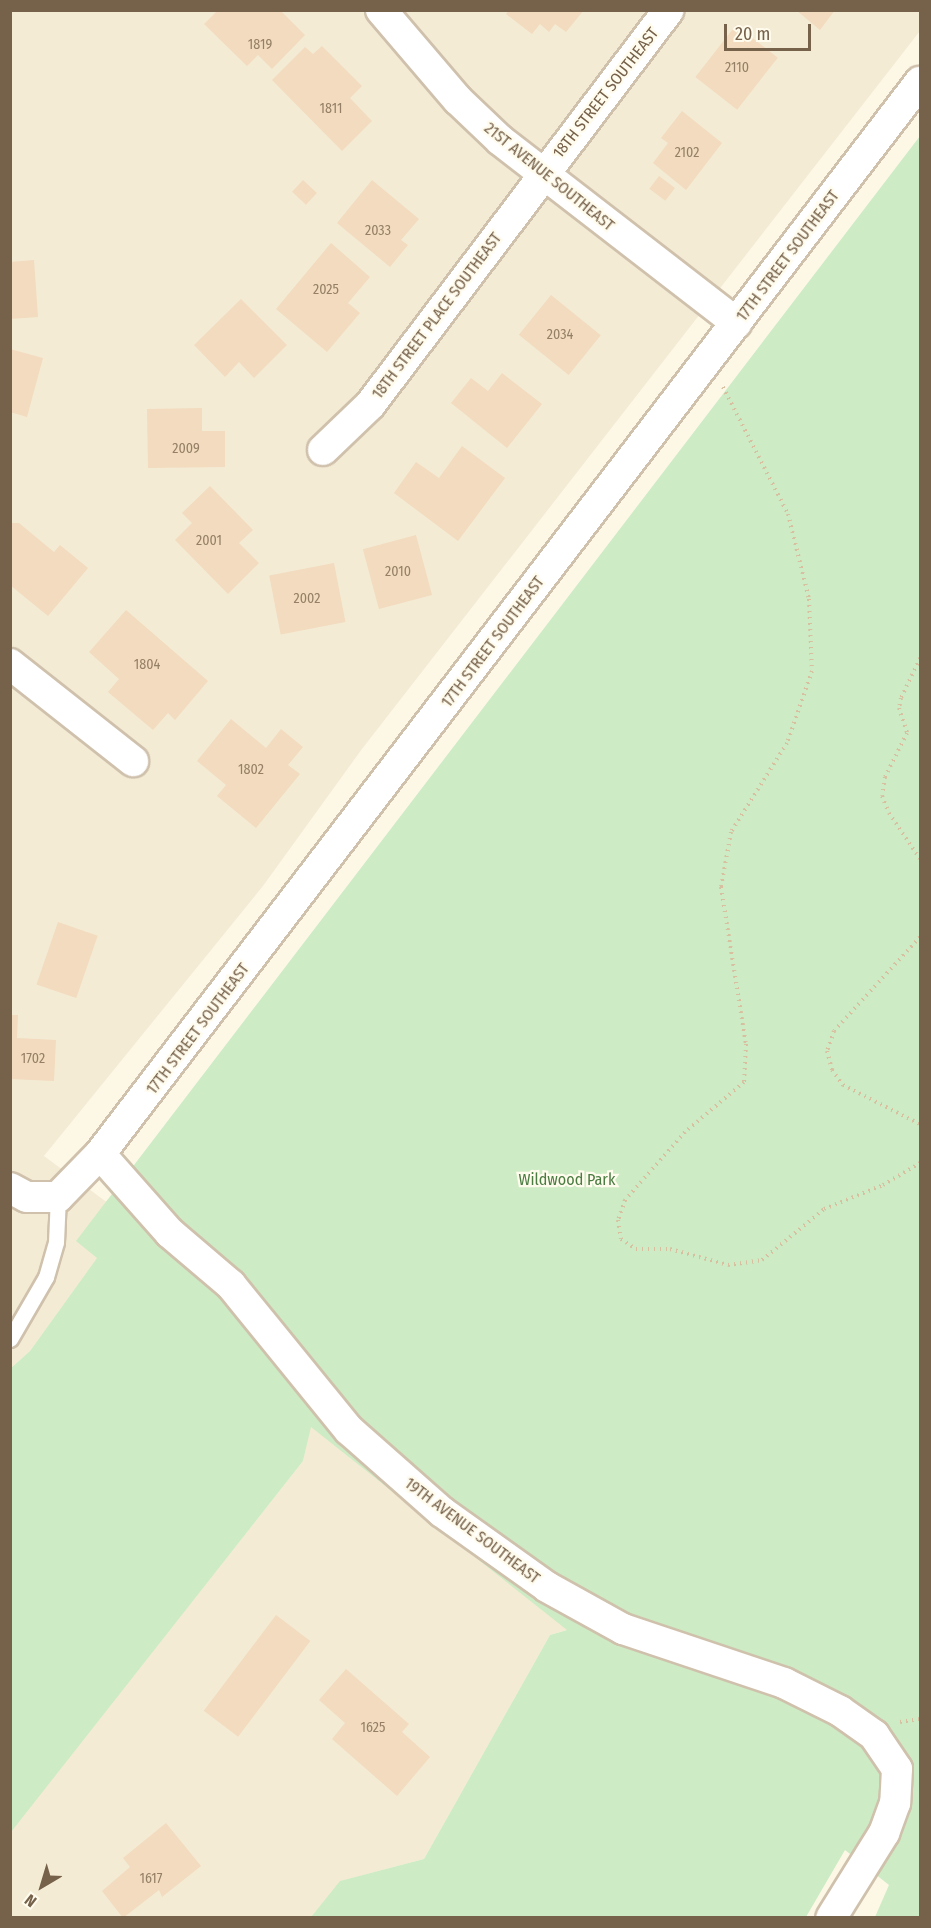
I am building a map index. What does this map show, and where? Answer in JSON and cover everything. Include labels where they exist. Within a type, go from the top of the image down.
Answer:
[{"type":"street","name":"21ST AVENUE SOUTHEAST","points":[[381,10],[458,100],[542,175],[736,323]]},
{"type":"street","name":"18TH STREET SOUTHEAST","points":[[542,175],[669,10]]},
{"type":"street","name":"17TH STREET SOUTHEAST","points":[[58,1197],[100,1154],[921,82]]},
{"type":"street","name":"18TH STREET PLACE SOUTHEAST","points":[[323,450],[370,405],[542,175]]},
{"type":"street","points":[[10,664],[133,761]]},
{"type":"street","name":"19TH AVENUE SOUTHEAST","points":[[100,1154],[170,1233],[231,1285],[349,1430],[442,1512],[547,1587],[623,1629],[784,1683],[840,1711],[874,1735],[897,1769],[895,1803],[884,1833],[831,1917]]},
{"type":"street","points":[[10,1188],[27,1197],[58,1197]]},
{"type":"lane","points":[[10,1339],[46,1277],[56,1242],[58,1197]]},
{"type":"path","points":[[709,360],[788,514],[809,599],[812,671],[787,743],[731,832],[721,887],[746,1044],[744,1082],[685,1132],[625,1200],[618,1221],[621,1239],[636,1249],[670,1249],[728,1265],[762,1260],[824,1209],[883,1185],[921,1163]]},
{"type":"path","points":[[921,658],[901,698],[899,708],[907,733],[885,777],[882,796],[888,813],[921,859]]},
{"type":"path","points":[[921,936],[834,1031],[827,1051],[832,1070],[843,1086],[921,1124]]},
{"type":"shaded area","points":[[11,11],[920,11],[920,31],[362,749],[263,886],[44,1156],[127,1217],[30,1351],[11,1368]]},
{"type":"shaded area","points":[[313,1413],[583,1625],[550,1635],[424,1859],[341,1881],[311,1917],[11,1917],[10,1832],[303,1461]]},
{"type":"green space","name":"Wildwood Park","points":[[920,136],[920,1917],[875,1917],[889,1885],[845,1850],[806,1917],[311,1917],[340,1881],[424,1859],[550,1635],[567,1630],[311,1427],[303,1461],[11,1832],[11,1368],[30,1351],[97,1258],[76,1241]]},
{"type":"building","points":[[218,10],[280,10],[305,35],[272,69],[258,55],[247,66],[204,24]]},
{"type":"building","points":[[509,10],[584,10],[566,32],[555,24],[549,32],[540,24],[532,34],[506,14]]},
{"type":"building","points":[[796,10],[835,10],[820,30]]},
{"type":"building","points":[[736,25],[778,58],[737,110],[695,77]]},
{"type":"building","points":[[322,46],[362,86],[350,98],[372,121],[342,151],[272,80],[305,47],[313,54]]},
{"type":"building","points":[[682,111],[722,143],[686,190],[653,163],[668,143],[661,138]]},
{"type":"building","points":[[659,176],[675,188],[665,201],[649,189]]},
{"type":"building","points":[[303,180],[317,193],[306,205],[292,192]]},
{"type":"building","points":[[372,180],[419,219],[401,240],[408,245],[390,267],[337,223]]},
{"type":"building","points":[[331,243],[370,277],[348,303],[360,313],[327,352],[276,309]]},
{"type":"building","points":[[34,260],[38,317],[10,319],[10,262]]},
{"type":"building","points":[[551,295],[601,335],[569,375],[519,335]]},
{"type":"building","points":[[241,299],[287,345],[254,378],[239,362],[225,377],[194,345]]},
{"type":"building","points":[[10,349],[43,358],[27,417],[10,412]]},
{"type":"building","points":[[502,373],[542,404],[507,448],[451,403],[471,378],[488,391]]},
{"type":"building","points":[[202,408],[202,431],[225,431],[225,467],[148,468],[147,409]]},
{"type":"building","points":[[462,446],[505,478],[458,541],[394,493],[416,462],[439,478]]},
{"type":"building","points":[[210,486],[253,530],[239,543],[259,563],[228,594],[175,540],[192,523],[182,513]]},
{"type":"building","points":[[10,523],[19,523],[54,552],[60,545],[88,568],[48,616],[10,585]]},
{"type":"building","points":[[416,535],[432,595],[379,609],[363,549]]},
{"type":"building","points":[[334,563],[345,622],[281,634],[269,576]]},
{"type":"building","points":[[126,610],[208,681],[175,720],[168,713],[153,730],[108,692],[119,679],[89,652]]},
{"type":"building","points":[[231,719],[266,748],[281,729],[303,747],[288,765],[300,774],[256,828],[217,796],[226,785],[197,761]]},
{"type":"building","points":[[58,922],[98,936],[76,998],[37,984]]},
{"type":"building","points":[[10,1015],[18,1015],[17,1038],[56,1040],[54,1081],[10,1079]]},
{"type":"building","points":[[276,1615],[310,1641],[238,1737],[204,1711]]},
{"type":"building","points":[[346,1669],[409,1724],[402,1732],[430,1757],[397,1796],[332,1739],[345,1723],[319,1700]]},
{"type":"building","points":[[166,1823],[201,1866],[162,1897],[159,1890],[123,1918],[102,1891],[130,1867],[123,1858]]}]
